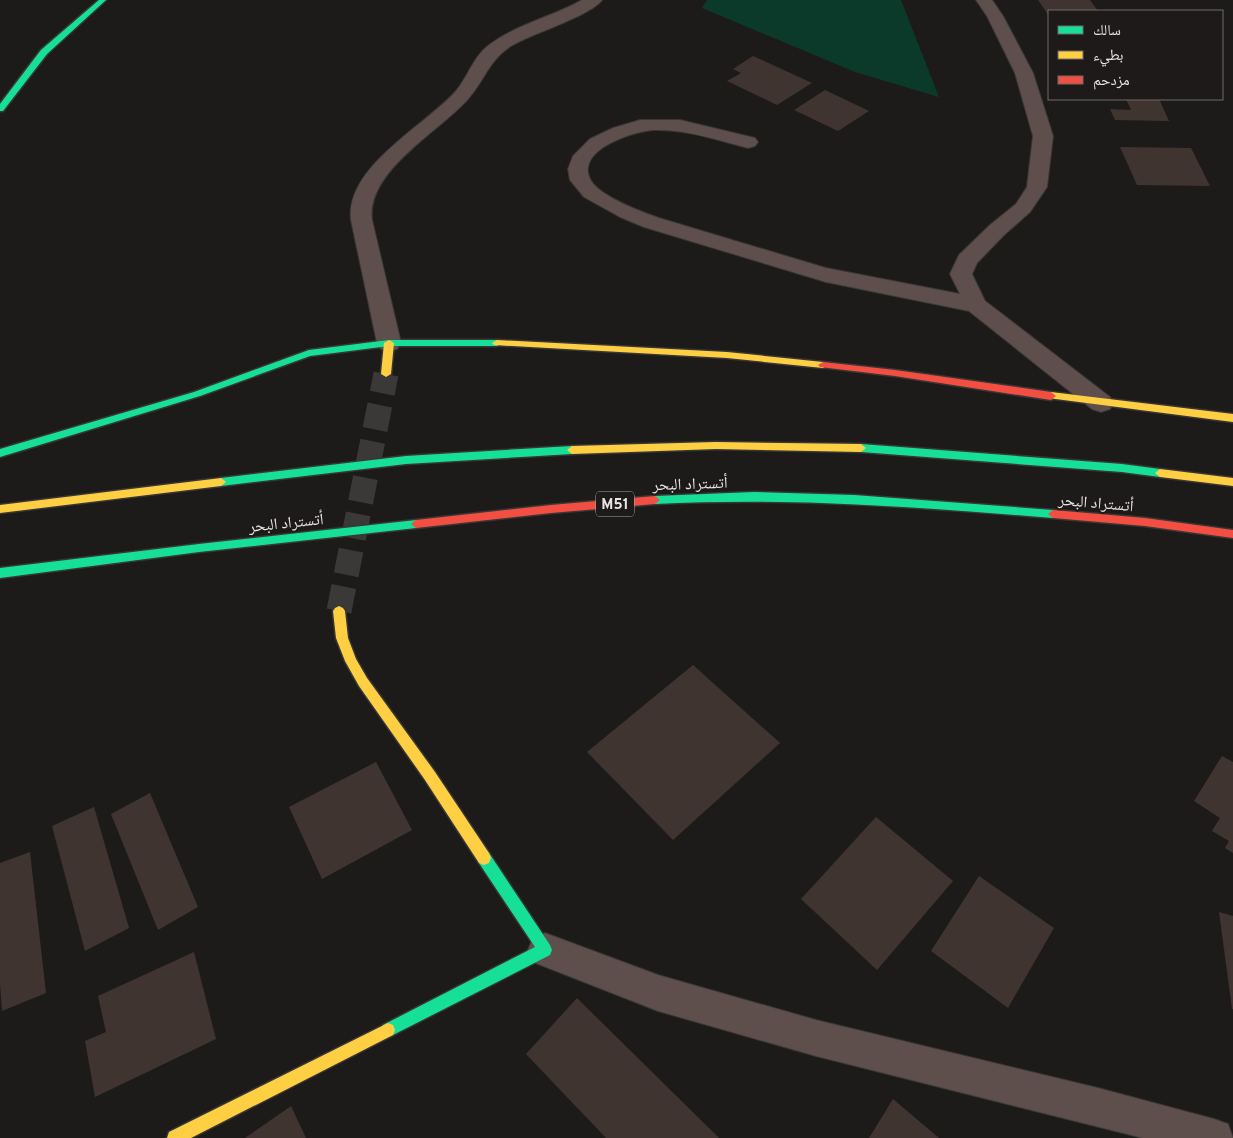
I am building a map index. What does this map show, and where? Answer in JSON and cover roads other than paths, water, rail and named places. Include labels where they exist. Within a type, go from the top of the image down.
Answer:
[{"type":"main road","points":[[0,109],[44,52],[103,0]]},
{"type":"main road","points":[[386,374],[389,343]]},
{"type":"main road","points":[[0,453],[197,394],[309,353],[389,343],[508,343],[726,355],[895,373],[1102,403],[1233,418]]},
{"type":"main road","points":[[0,509],[406,460],[632,446],[749,444],[891,449],[1009,457],[1122,468],[1233,482]]},
{"type":"main road","name":"أتستراد البحر","points":[[0,573],[199,548],[551,509],[661,500],[771,497],[916,503],[1145,522],[1233,534]]},
{"type":"main road","points":[[175,1138],[545,950],[430,776],[363,682],[351,661],[342,638],[339,611]]},
{"type":"street","points":[[389,343],[368,245],[362,228],[362,203],[368,190],[379,174],[409,143],[462,95],[493,50],[507,41],[594,0]]},
{"type":"street","points":[[976,305],[962,274],[967,260],[997,230],[1023,208],[1037,187],[1043,136],[1024,73],[995,16],[984,0]]},
{"type":"street","points":[[748,142],[678,126],[640,126],[625,129],[601,140],[584,155],[579,164],[578,173],[588,189],[602,200],[642,219],[798,268],[842,279],[976,305],[1102,403]]},
{"type":"street","points":[[545,950],[667,996],[816,1038],[1098,1107],[1214,1138]]},
{"type":"tunnel","points":[[339,611],[386,374]]}]
